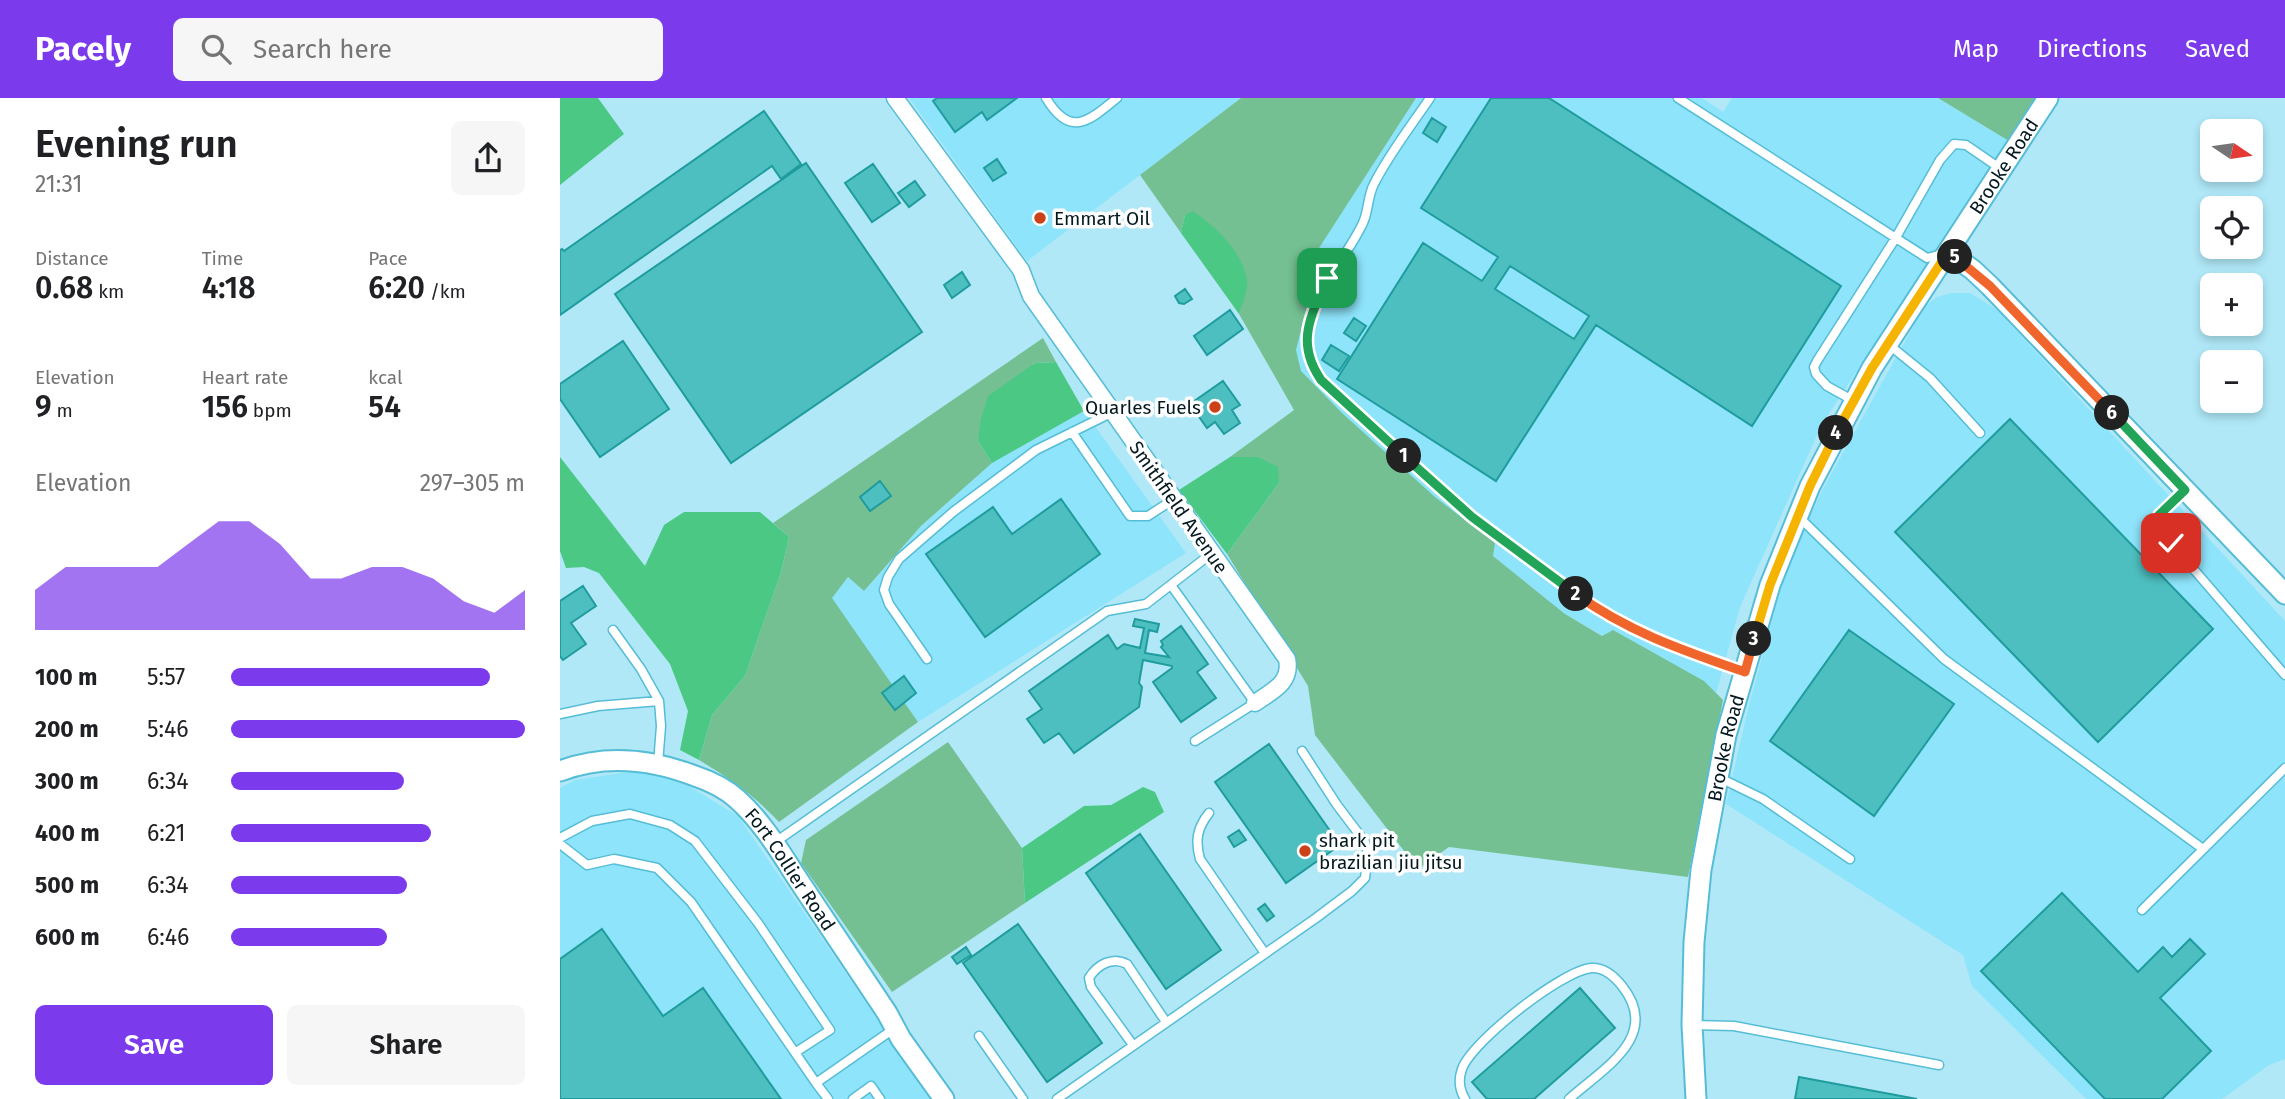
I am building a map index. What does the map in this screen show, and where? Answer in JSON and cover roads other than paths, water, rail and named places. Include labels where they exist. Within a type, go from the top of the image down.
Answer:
[{"type":"street","name":"Smithfield Avenue","points":[[895,98],[1021,270],[1031,296],[1287,659],[1289,668],[1282,684],[1255,703]]},
{"type":"street","name":"Brooke Road","points":[[1696,1099],[1692,1025],[1694,942],[1702,870],[1726,735],[1770,585],[1810,486],[1854,401],[1888,344],[2048,98]]},
{"type":"street","points":[[1948,252],[1990,286],[2285,594]]},
{"type":"street","name":"Fort Collier Road","points":[[560,771],[591,762],[620,760],[658,764],[716,784],[737,798],[774,843],[944,1099]]},
{"type":"lane","points":[[1046,98],[1063,120],[1073,123],[1095,116],[1117,98]]},
{"type":"lane","points":[[1430,98],[1375,182],[1363,225],[1327,278],[1307,329],[1307,351],[1313,368],[1321,380],[1472,517],[1599,610],[1665,644],[1745,672]]},
{"type":"lane","points":[[1678,98],[1927,258],[1948,252]]},
{"type":"lane","points":[[1854,401],[1827,386],[1816,374],[1815,367],[1895,239],[1940,160],[1954,144],[1966,145],[2002,169]]},
{"type":"lane","points":[[1888,344],[1930,378],[1980,433]]},
{"type":"lane","points":[[927,659],[889,604],[884,590],[899,559],[953,512],[1036,450],[1113,412]]},
{"type":"lane","points":[[1072,432],[1130,516],[1148,516],[1174,499]]},
{"type":"lane","points":[[2185,490],[2159,515],[2158,522],[2171,543],[2285,675]]},
{"type":"lane","points":[[1799,517],[1944,659],[2203,849]]},
{"type":"lane","points":[[774,843],[1107,611],[1146,604],[1212,553]]},
{"type":"lane","points":[[1171,585],[1255,703],[1195,741]]},
{"type":"lane","points":[[613,631],[659,701],[661,726],[658,764]]},
{"type":"lane","points":[[560,714],[597,706],[659,701]]},
{"type":"lane","points":[[1057,1099],[1353,891],[1365,878],[1368,866],[1365,842],[1302,751]]},
{"type":"lane","points":[[2142,910],[2285,768]]},
{"type":"lane","points":[[1717,777],[1763,799],[1850,859]]},
{"type":"lane","points":[[1209,813],[1197,836],[1200,859],[1264,952]]},
{"type":"lane","points":[[560,838],[592,821],[630,814],[670,825],[695,841],[758,923],[830,1030],[796,1052]]},
{"type":"lane","points":[[560,844],[587,865],[614,859],[657,868],[691,902],[828,1099]]},
{"type":"lane","points":[[1133,1045],[1091,988],[1089,978],[1094,970],[1107,962],[1120,960],[1127,964],[1166,1022]]},
{"type":"lane","points":[[1465,1099],[1459,1082],[1463,1066],[1479,1045],[1552,986],[1577,972],[1593,968],[1614,976],[1633,1001],[1636,1025],[1627,1048],[1569,1099]]},
{"type":"lane","points":[[1692,1025],[1734,1026],[1939,1065]]},
{"type":"lane","points":[[816,1083],[895,1028]]},
{"type":"lane","points":[[979,1036],[1023,1099]]},
{"type":"lane","points":[[853,1099],[871,1086],[880,1099]]},
{"type":"place","name":"Emmart Oil","points":[[1040,218]]},
{"type":"place","name":"Quarles Fuels","points":[[1215,407]]},
{"type":"place","name":"shark pit brazilian jiu jitsu","points":[[1305,851]]}]
